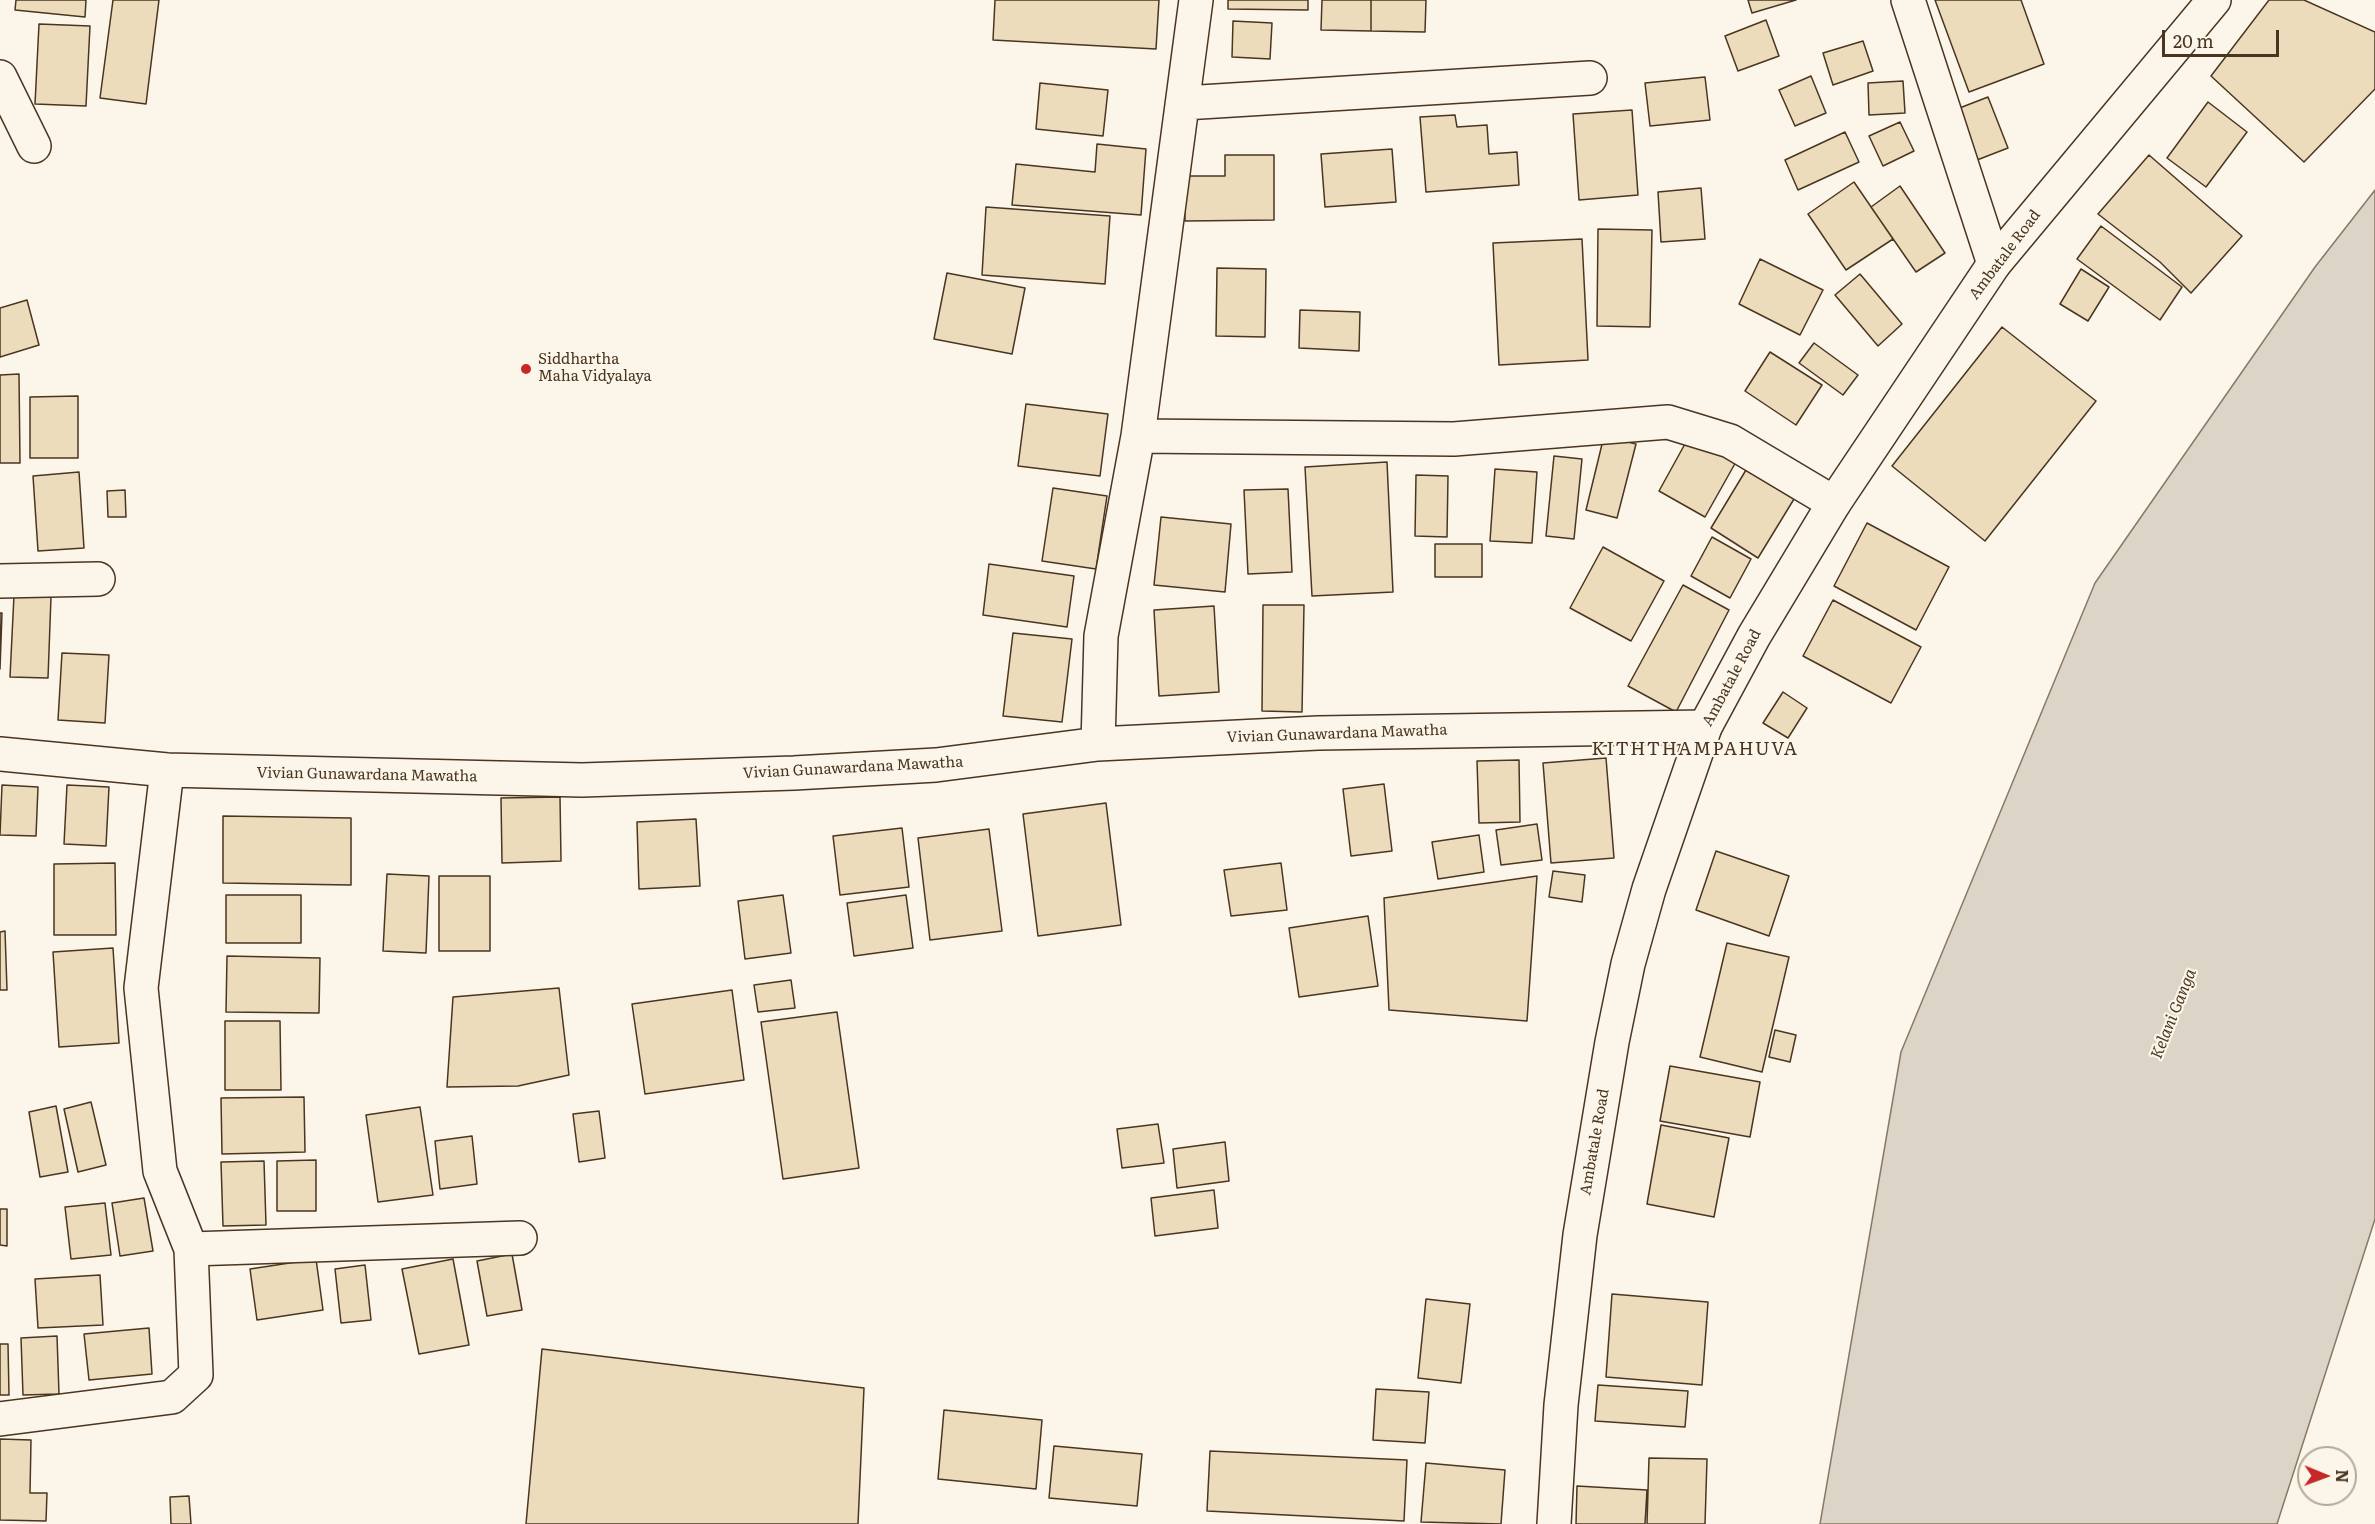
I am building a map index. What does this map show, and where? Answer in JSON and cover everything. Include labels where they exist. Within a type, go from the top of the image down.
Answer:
[{"type":"street","points":[[1098,744],[1101,636],[1138,436],[1196,0]]},
{"type":"street","points":[[1908,0],[1973,193],[1994,264]]},
{"type":"street","name":"Ambatale Road","points":[[1554,1524],[1561,1405],[1580,1235],[1612,1042],[1628,964],[1649,889],[1705,727],[1754,636],[1834,503],[1994,264],[2214,0]]},
{"type":"street","points":[[0,77],[34,146]]},
{"type":"street","points":[[1184,103],[1590,78]]},
{"type":"street","points":[[1138,436],[1454,439],[1668,422],[1730,441],[1834,503]]},
{"type":"street","points":[[0,581],[98,579]]},
{"type":"street","name":"Vivian Gunawardana Mawatha","points":[[0,753],[168,770],[582,780],[794,773],[936,765],[1098,744],[1318,733],[1705,727]]},
{"type":"street","points":[[0,1419],[172,1397],[196,1375],[191,1250],[160,1170],[141,988],[168,770]]},
{"type":"street","points":[[191,1250],[520,1238]]},
{"type":"water","name":"Kelani Ganga","points":[[2375,190],[2375,1219],[2302,1446],[2297,1446],[2297,1462],[2277,1524],[1820,1524],[1901,1052],[2095,583],[2315,267]]},
{"type":"building","points":[[16,0],[86,0],[85,17],[15,10]]},
{"type":"building","points":[[113,0],[159,0],[146,104],[100,98]]},
{"type":"building","points":[[995,0],[1159,0],[1156,49],[993,40]]},
{"type":"building","points":[[1228,0],[1308,0],[1308,10],[1228,9]]},
{"type":"building","points":[[1322,0],[1371,0],[1371,31],[1321,30]]},
{"type":"building","points":[[1371,0],[1426,0],[1425,32],[1371,31]]},
{"type":"building","points":[[1748,0],[1796,0],[1752,13]]},
{"type":"building","points":[[1935,0],[2021,0],[2044,64],[1969,92]]},
{"type":"building","points":[[2269,0],[2304,0],[2375,32],[2375,89],[2304,162],[2211,76]]},
{"type":"building","points":[[1766,20],[1779,56],[1738,71],[1725,36]]},
{"type":"building","points":[[1233,21],[1272,23],[1270,59],[1232,57]]},
{"type":"building","points":[[39,24],[90,26],[86,106],[35,104]]},
{"type":"building","points":[[1863,41],[1873,71],[1833,85],[1823,53]]},
{"type":"building","points":[[1811,76],[1826,113],[1795,126],[1779,90]]},
{"type":"building","points":[[1705,77],[1710,120],[1650,126],[1645,83]]},
{"type":"building","points":[[1903,81],[1905,113],[1869,115],[1868,83]]},
{"type":"building","points":[[1040,83],[1108,90],[1103,136],[1036,129]]},
{"type":"building","points":[[1988,97],[2008,148],[1977,160],[1957,109]]},
{"type":"building","points":[[2208,102],[2247,132],[2206,187],[2167,158]]},
{"type":"building","points":[[1632,110],[1638,195],[1579,200],[1573,114]]},
{"type":"building","points":[[1455,115],[1457,127],[1487,125],[1489,154],[1517,152],[1519,185],[1426,192],[1420,117]]},
{"type":"building","points":[[1900,122],[1914,151],[1883,166],[1869,136]]},
{"type":"building","points":[[1845,132],[1859,162],[1798,190],[1785,160]]},
{"type":"building","points":[[1097,144],[1146,149],[1141,215],[1012,205],[1016,164],[1095,172]]},
{"type":"building","points":[[1392,149],[1396,202],[1325,207],[1321,154]]},
{"type":"building","points":[[1225,155],[1274,155],[1274,220],[1185,221],[1184,176],[1225,176]]},
{"type":"building","points":[[2149,155],[2242,236],[2191,293],[2160,262],[2098,214]]},
{"type":"building","points":[[1854,182],[1893,239],[1846,270],[1808,214]]},
{"type":"building","points":[[1900,186],[1945,253],[1916,272],[1871,207]]},
{"type":"building","points":[[1701,188],[1705,239],[1661,242],[1658,192]]},
{"type":"building","points":[[986,207],[1110,216],[1105,284],[982,275]]},
{"type":"building","points":[[2101,226],[2182,287],[2160,320],[2077,259]]},
{"type":"building","points":[[1598,229],[1652,230],[1650,327],[1597,326]]},
{"type":"building","points":[[1582,239],[1588,360],[1499,365],[1493,243]]},
{"type":"building","points":[[1760,259],[1823,290],[1800,335],[1739,304]]},
{"type":"building","points":[[1217,268],[1266,269],[1265,337],[1216,336]]},
{"type":"building","points":[[2081,269],[2109,287],[2088,321],[2060,304]]},
{"type":"building","points":[[947,273],[1025,288],[1012,354],[934,339]]},
{"type":"building","points":[[1860,274],[1902,324],[1878,346],[1835,295]]},
{"type":"building","points":[[27,300],[39,345],[0,357],[0,308]]},
{"type":"building","points":[[1300,310],[1360,312],[1359,351],[1299,348]]},
{"type":"building","points":[[2002,327],[2096,401],[1985,541],[1892,466]]},
{"type":"building","points":[[1814,343],[1858,375],[1843,395],[1799,363]]},
{"type":"building","points":[[1770,352],[1822,385],[1796,425],[1745,391]]},
{"type":"building","points":[[19,374],[20,463],[0,463],[0,375]]},
{"type":"building","points":[[78,396],[78,458],[30,458],[30,397]]},
{"type":"building","points":[[1026,404],[1108,414],[1100,476],[1018,466]]},
{"type":"building","points":[[1691,433],[1737,460],[1705,517],[1659,491]]},
{"type":"building","points":[[1604,436],[1636,444],[1617,518],[1586,510]]},
{"type":"building","points":[[1554,456],[1582,459],[1574,539],[1546,536]]},
{"type":"building","points":[[1387,462],[1393,592],[1312,596],[1305,467]]},
{"type":"building","points":[[1495,469],[1537,472],[1532,543],[1490,541]]},
{"type":"building","points":[[1746,470],[1794,499],[1758,558],[1711,528]]},
{"type":"building","points":[[79,472],[84,548],[38,551],[33,476]]},
{"type":"building","points":[[1416,475],[1448,476],[1447,537],[1415,536]]},
{"type":"building","points":[[1053,488],[1107,496],[1096,569],[1042,561]]},
{"type":"building","points":[[1288,489],[1292,572],[1248,574],[1244,490]]},
{"type":"building","points":[[125,490],[126,517],[108,517],[107,491]]},
{"type":"building","points":[[1161,517],[1231,524],[1225,592],[1154,585]]},
{"type":"building","points":[[1867,523],[1949,567],[1916,630],[1834,586]]},
{"type":"building","points":[[1712,537],[1751,559],[1730,598],[1691,576]]},
{"type":"building","points":[[1435,544],[1482,544],[1482,577],[1435,577]]},
{"type":"building","points":[[1603,547],[1664,581],[1631,641],[1570,608]]},
{"type":"building","points":[[989,564],[1074,576],[1067,627],[983,615]]},
{"type":"building","points":[[1683,585],[1729,610],[1676,712],[1628,686]]},
{"type":"building","points":[[14,595],[51,597],[48,678],[10,677]]},
{"type":"building","points":[[1833,600],[1921,647],[1891,703],[1803,656]]},
{"type":"building","points":[[1263,605],[1304,605],[1302,712],[1262,711]]},
{"type":"building","points":[[1214,606],[1219,692],[1159,696],[1154,610]]},
{"type":"building","points":[[0,613],[2,613],[0,669]]},
{"type":"building","points":[[1013,633],[1072,639],[1062,722],[1003,716]]},
{"type":"building","points":[[62,653],[109,655],[105,723],[58,720]]},
{"type":"building","points":[[1783,692],[1807,708],[1788,738],[1763,723]]},
{"type":"building","points":[[1606,758],[1614,858],[1551,863],[1543,763]]},
{"type":"building","points":[[1519,760],[1520,822],[1479,823],[1477,761]]},
{"type":"building","points":[[1384,784],[1392,851],[1351,856],[1343,789]]},
{"type":"building","points":[[2,785],[38,787],[36,836],[0,835]]},
{"type":"building","points":[[67,785],[109,787],[106,846],[64,844]]},
{"type":"building","points":[[560,797],[561,861],[502,863],[501,798]]},
{"type":"building","points":[[1106,803],[1121,925],[1038,936],[1023,814]]},
{"type":"building","points":[[223,816],[351,818],[351,885],[223,883]]},
{"type":"building","points":[[696,819],[700,886],[639,889],[637,822]]},
{"type":"building","points":[[1537,824],[1542,860],[1501,865],[1496,830]]},
{"type":"building","points":[[902,828],[909,887],[840,895],[833,836]]},
{"type":"building","points":[[989,829],[1002,931],[930,940],[918,838]]},
{"type":"building","points":[[1479,835],[1484,872],[1438,879],[1432,842]]},
{"type":"building","points":[[1716,851],[1789,876],[1769,936],[1696,910]]},
{"type":"building","points":[[115,863],[116,935],[54,935],[54,864]]},
{"type":"building","points":[[1281,863],[1287,910],[1231,916],[1224,870]]},
{"type":"building","points":[[1553,871],[1585,875],[1582,902],[1549,897]]},
{"type":"building","points":[[387,874],[429,876],[426,953],[383,951]]},
{"type":"building","points":[[439,876],[490,876],[490,951],[439,951]]},
{"type":"building","points":[[1537,876],[1527,1021],[1389,1010],[1384,898]]},
{"type":"building","points":[[226,895],[301,895],[301,943],[226,943]]},
{"type":"building","points":[[783,895],[791,953],[745,959],[738,901]]},
{"type":"building","points":[[906,895],[913,948],[854,956],[847,903]]},
{"type":"building","points":[[1368,916],[1378,986],[1299,997],[1289,928]]},
{"type":"building","points":[[5,931],[7,990],[0,990],[0,932]]},
{"type":"building","points":[[1727,943],[1789,957],[1762,1072],[1700,1057]]},
{"type":"building","points":[[113,948],[119,1043],[59,1047],[53,952]]},
{"type":"building","points":[[227,956],[320,958],[319,1013],[226,1012]]},
{"type":"building","points":[[791,980],[795,1008],[758,1012],[754,985]]},
{"type":"building","points":[[559,988],[569,1075],[518,1086],[447,1087],[453,997]]},
{"type":"building","points":[[732,990],[744,1080],[645,1094],[632,1004]]},
{"type":"building","points":[[837,1012],[859,1168],[783,1179],[761,1022]]},
{"type":"building","points":[[225,1021],[280,1021],[281,1090],[225,1090]]},
{"type":"building","points":[[1775,1030],[1796,1035],[1790,1062],[1769,1057]]},
{"type":"building","points":[[1670,1066],[1760,1082],[1750,1137],[1660,1121]]},
{"type":"building","points":[[304,1097],[305,1152],[222,1154],[221,1098]]},
{"type":"building","points":[[91,1102],[106,1165],[78,1172],[64,1109]]},
{"type":"building","points":[[56,1106],[68,1172],[40,1177],[29,1112]]},
{"type":"building","points":[[420,1107],[433,1195],[378,1202],[366,1115]]},
{"type":"building","points":[[599,1111],[605,1158],[579,1162],[573,1114]]},
{"type":"building","points":[[1158,1124],[1164,1163],[1122,1168],[1117,1129]]},
{"type":"building","points":[[1661,1125],[1729,1138],[1714,1217],[1647,1204]]},
{"type":"building","points":[[472,1136],[477,1184],[440,1189],[435,1141]]},
{"type":"building","points":[[1225,1142],[1229,1181],[1177,1188],[1173,1149]]},
{"type":"building","points":[[316,1160],[316,1211],[277,1211],[277,1161]]},
{"type":"building","points":[[264,1161],[266,1225],[223,1226],[221,1162]]},
{"type":"building","points":[[1214,1190],[1218,1228],[1155,1236],[1151,1198]]},
{"type":"building","points":[[144,1198],[153,1251],[120,1256],[112,1203]]},
{"type":"building","points":[[105,1203],[111,1255],[71,1259],[65,1207]]},
{"type":"building","points":[[0,1209],[7,1209],[7,1246],[0,1245]]},
{"type":"building","points":[[512,1254],[522,1310],[487,1316],[477,1261]]},
{"type":"building","points":[[316,1259],[323,1310],[257,1320],[250,1269]]},
{"type":"building","points":[[453,1259],[469,1345],[419,1354],[402,1269]]},
{"type":"building","points":[[365,1265],[371,1320],[341,1323],[335,1269]]},
{"type":"building","points":[[100,1275],[103,1325],[38,1328],[35,1279]]},
{"type":"building","points":[[1612,1294],[1708,1302],[1702,1385],[1606,1377]]},
{"type":"building","points":[[1426,1299],[1470,1304],[1461,1383],[1418,1378]]},
{"type":"building","points":[[149,1328],[152,1374],[89,1380],[84,1334]]},
{"type":"building","points":[[57,1336],[59,1394],[23,1395],[21,1338]]},
{"type":"building","points":[[0,1344],[8,1344],[9,1395],[0,1395]]},
{"type":"building","points":[[542,1349],[864,1388],[858,1524],[526,1524]]},
{"type":"building","points":[[1598,1385],[1688,1391],[1685,1427],[1595,1421]]},
{"type":"building","points":[[1376,1389],[1429,1392],[1425,1443],[1373,1440]]},
{"type":"building","points":[[944,1410],[1042,1420],[1036,1489],[938,1479]]},
{"type":"building","points":[[0,1439],[31,1440],[30,1493],[47,1493],[46,1521],[0,1520]]},
{"type":"building","points":[[1054,1446],[1142,1454],[1137,1506],[1049,1498]]},
{"type":"building","points":[[1210,1451],[1407,1460],[1404,1521],[1207,1511]]},
{"type":"building","points":[[1649,1458],[1707,1459],[1705,1524],[1647,1524]]},
{"type":"building","points":[[1426,1463],[1505,1470],[1501,1524],[1421,1522]]},
{"type":"building","points":[[1577,1486],[1647,1490],[1645,1524],[1576,1524]]},
{"type":"building","points":[[189,1496],[191,1524],[171,1524],[170,1497]]},
{"type":"place","name":"Siddhartha Maha Vidyalaya","points":[[526,369]]},
{"type":"district","name":"KITHTHAMPAHUVA","points":[[1695,750]]}]
